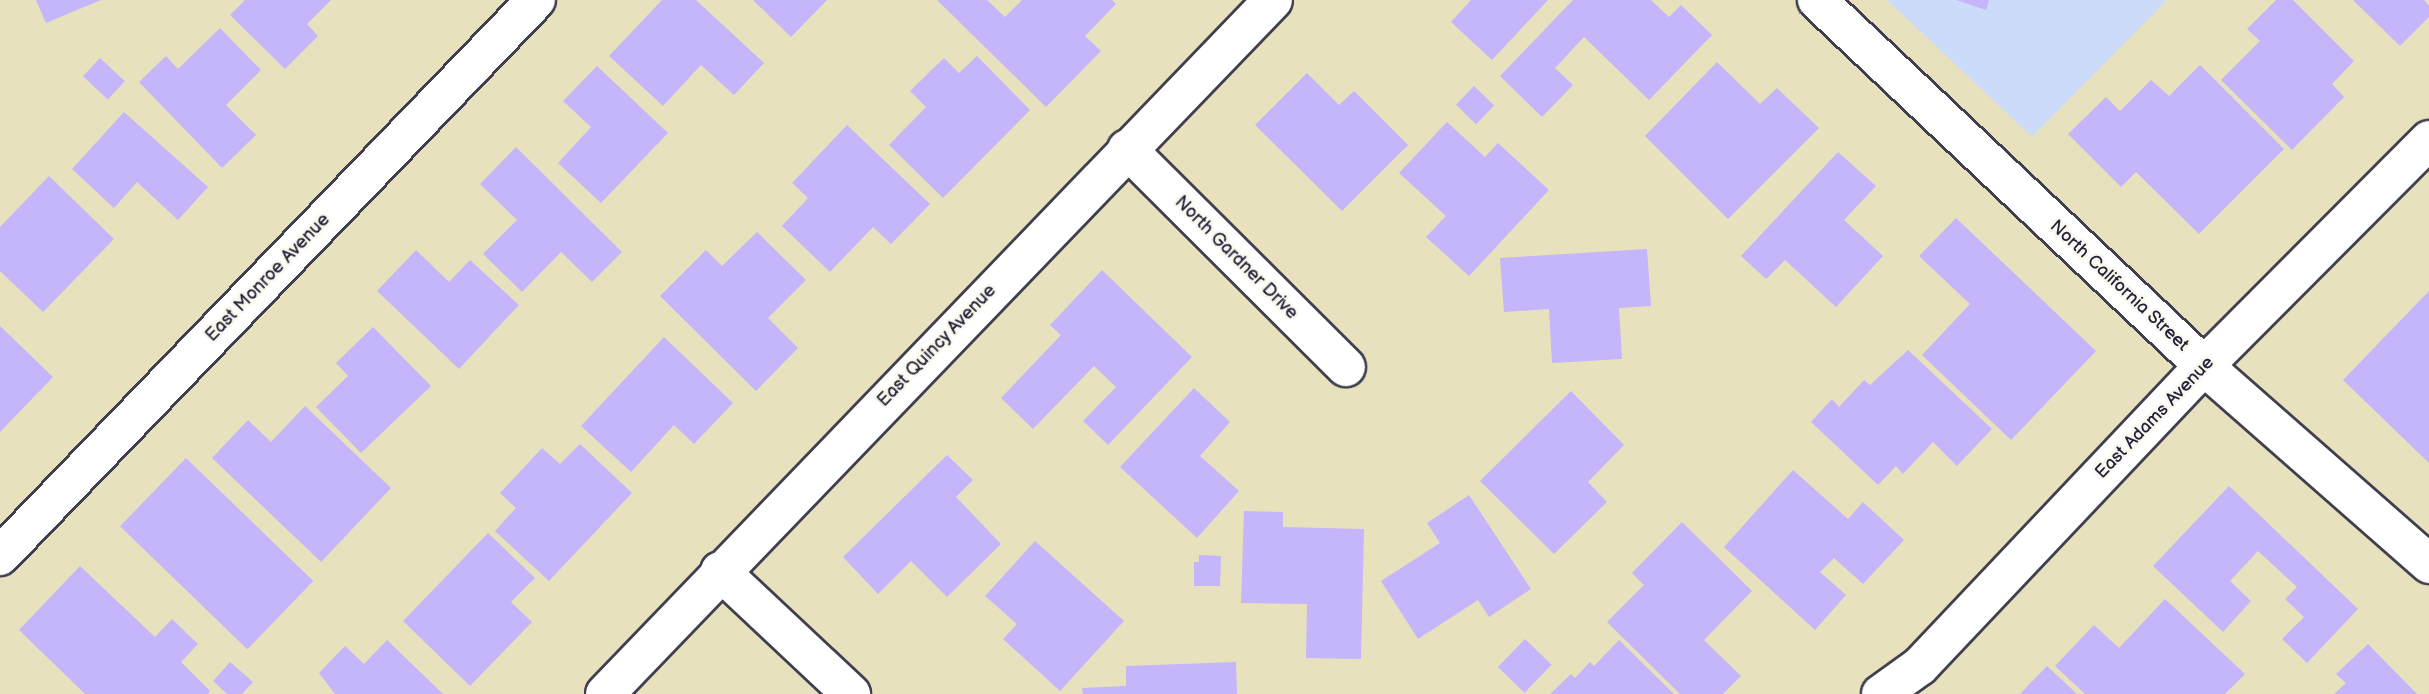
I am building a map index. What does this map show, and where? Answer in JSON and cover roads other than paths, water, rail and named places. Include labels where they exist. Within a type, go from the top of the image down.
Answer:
[{"type":"street","name":"East Monroe Avenue","points":[[0,556],[536,0]]},
{"type":"street","name":"East Quincy Avenue","points":[[605,694],[720,571],[1273,0]]},
{"type":"street","name":"North California Street","points":[[1816,0],[2204,366],[2429,564]]},
{"type":"street","name":"East Adams Avenue","points":[[1881,694],[1920,666],[2204,366],[2429,140]]},
{"type":"street","name":"North Gardner Drive","points":[[1127,149],[1346,367]]},
{"type":"street","points":[[720,571],[851,694]]}]
